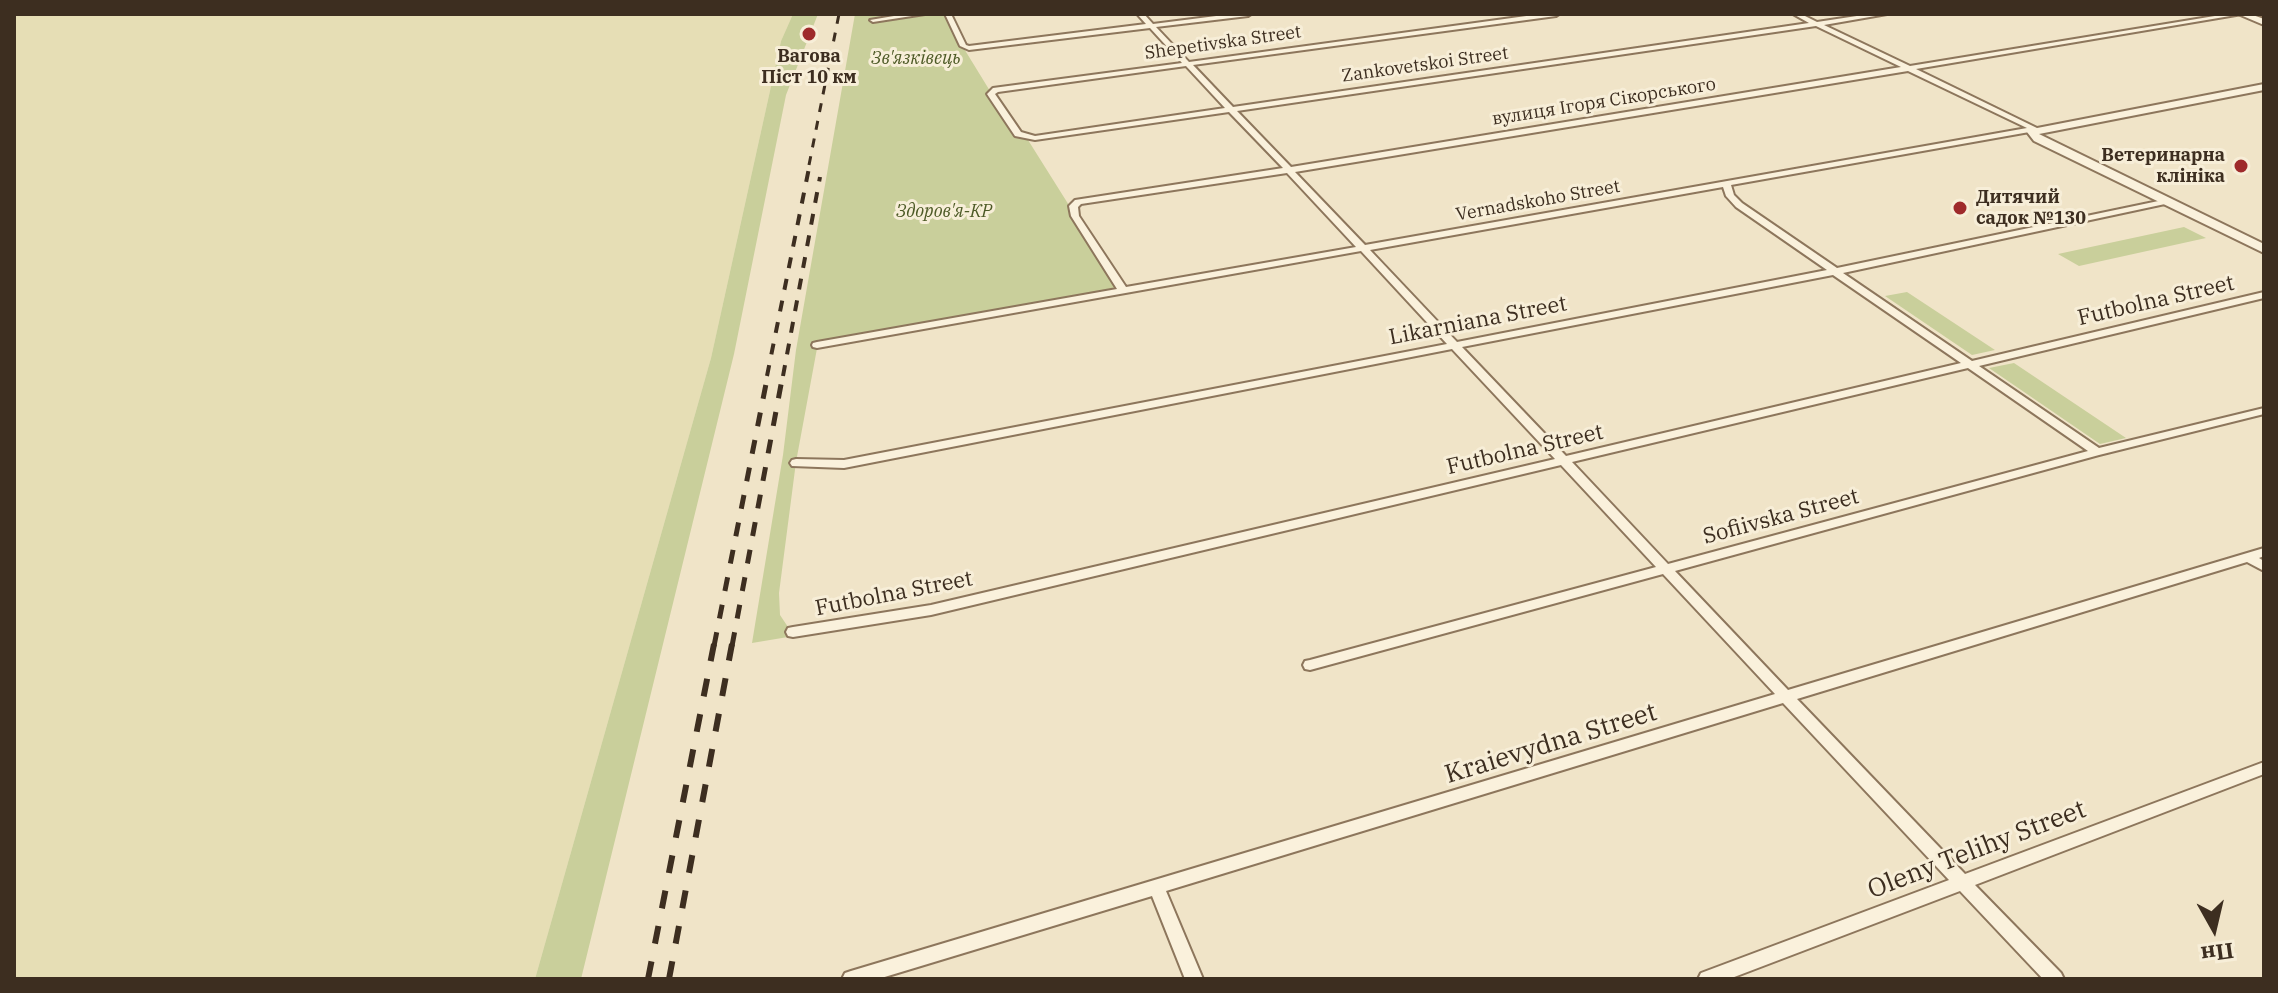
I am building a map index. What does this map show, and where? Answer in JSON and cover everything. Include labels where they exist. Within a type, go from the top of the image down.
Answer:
[{"type":"street","points":[[873,20],[922,14]]},
{"type":"street","points":[[948,14],[964,48],[1248,14]]},
{"type":"street","points":[[1140,14],[1785,699],[2055,979]]},
{"type":"street","name":"Shepetivska Street","points":[[991,94],[996,90],[1556,14]]},
{"type":"street","points":[[1796,14],[2035,129],[2032,132],[2038,139],[2264,249]]},
{"type":"street","name":"Zankovetskoi Street","points":[[991,94],[1018,134],[1025,138],[1884,14]]},
{"type":"street","points":[[2240,14],[2264,22]]},
{"type":"street","name":"вулиця Ігоря Сікорського","points":[[1123,290],[1075,216],[1075,204],[2240,14]]},
{"type":"street","name":"Vernadskoho Street","points":[[817,345],[2264,87]]},
{"type":"street","points":[[1726,183],[1730,196],[1739,205],[2097,452]]},
{"type":"street","name":"Likarniana Street","points":[[796,463],[844,464],[1837,271],[2165,201]]},
{"type":"street","name":"Futbolna Street","points":[[793,632],[931,610],[2264,295]]},
{"type":"street","name":"Sofiivska Street","points":[[1310,665],[2097,452],[2264,411]]},
{"type":"street","points":[[2257,554],[2264,567]]},
{"type":"street","name":"Kraievydna Street","points":[[851,979],[2257,554]]},
{"type":"street","name":"Oleny Telihy Street","points":[[1707,979],[2264,768]]},
{"type":"street","points":[[1157,888],[1194,979]]},
{"type":"shaded area","points":[[14,14],[793,14],[781,41],[711,358],[535,979],[14,979]]},
{"type":"green space","points":[[793,14],[818,14],[786,95],[734,354],[581,979],[535,979],[711,358],[781,41]]},
{"type":"green space","name":"Здоров'я-КР","points":[[855,14],[947,14],[963,47],[1017,135],[1028,140],[1121,288],[818,343],[796,462],[779,593],[780,615],[794,636],[752,643],[783,455],[796,350]]},
{"type":"green space","points":[[2184,227],[2206,238],[2079,266],[2058,254]]},
{"type":"green space","points":[[1907,292],[1995,350],[1972,355],[1885,296]]},
{"type":"green space","points":[[2014,363],[2126,438],[2100,444],[1989,368]]},
{"type":"railway","points":[[809,165],[839,14]]},
{"type":"railway","points":[[767,376],[810,163]]},
{"type":"railway","points":[[783,376],[820,177]]},
{"type":"railway","points":[[714,646],[768,374]]},
{"type":"railway","points":[[732,646],[783,374]]},
{"type":"railway","points":[[648,979],[714,644]]},
{"type":"railway","points":[[669,979],[732,644]]},
{"type":"place","name":"Вагова Піст 10 км","points":[[809,34]]},
{"type":"place","name":"Ветеринарна клініка","points":[[2241,166]]},
{"type":"place","name":"Дитячий садок №130","points":[[1960,208]]},
{"type":"park label","name":"Зв'язківець","points":[[916,59]]}]
